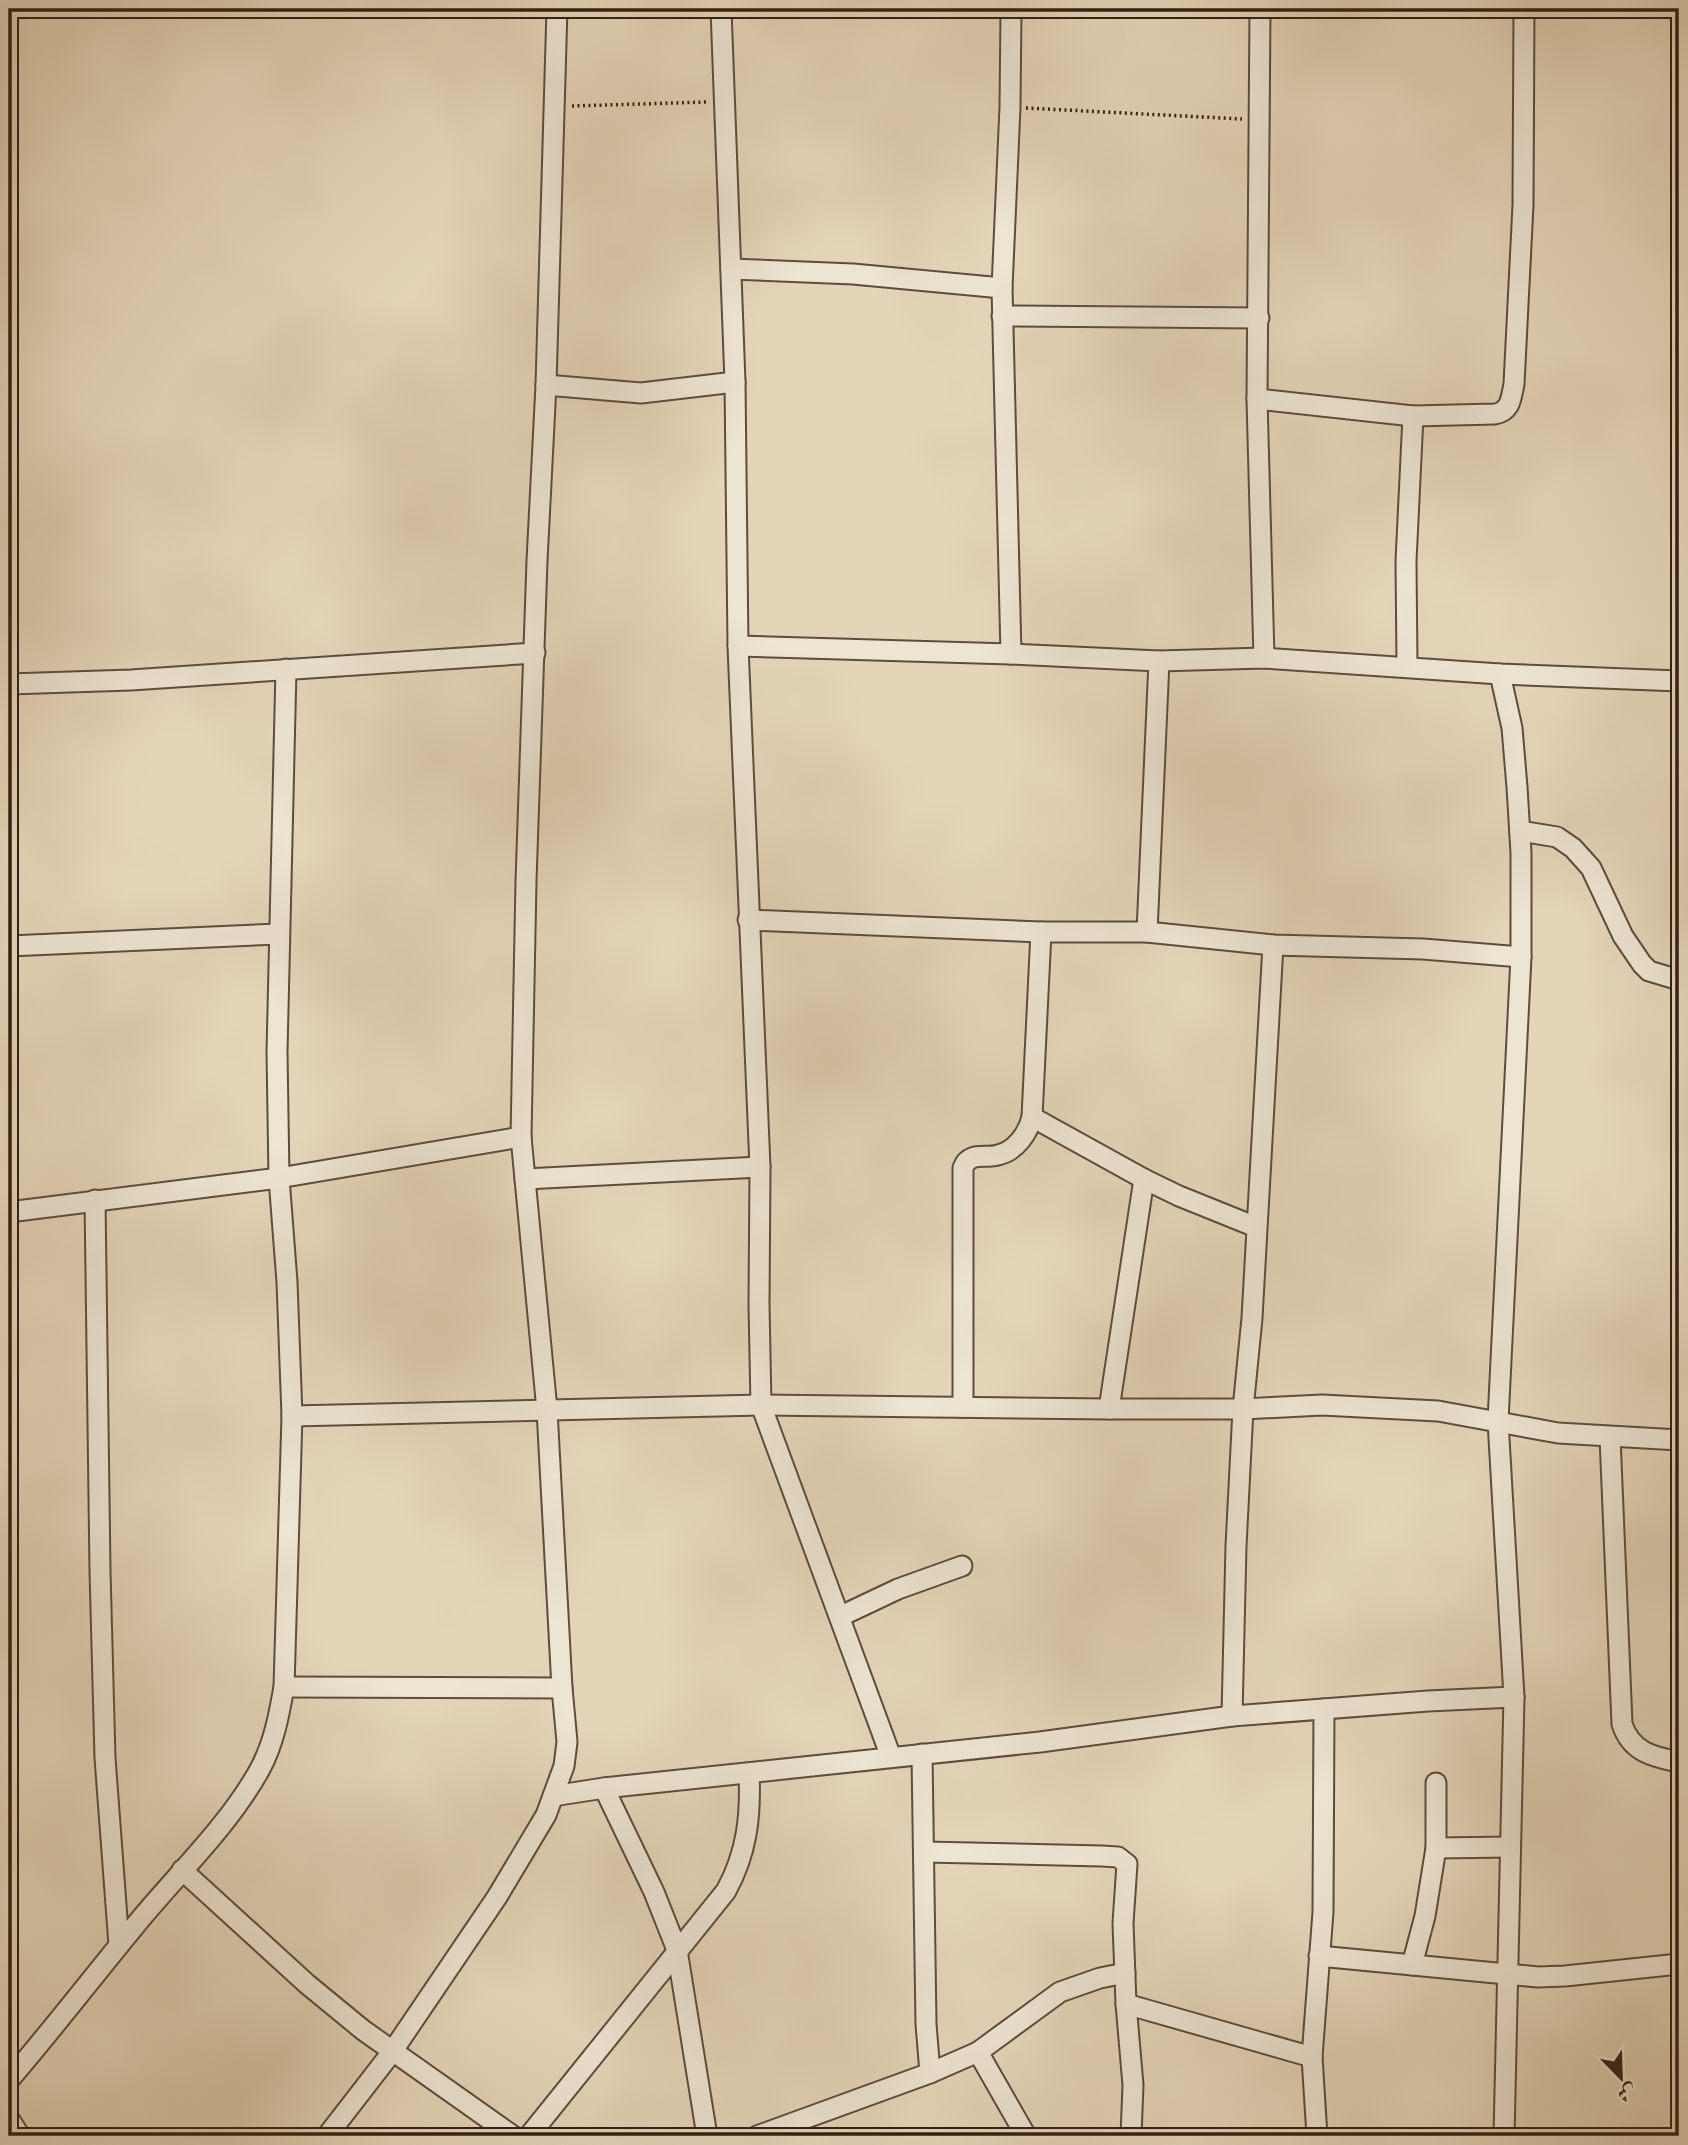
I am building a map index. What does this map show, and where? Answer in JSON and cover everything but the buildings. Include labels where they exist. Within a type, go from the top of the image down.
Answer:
[{"type":"street","points":[[327,2136],[392,2052],[497,1898],[546,1815],[564,1766],[567,1742],[547,1410],[521,1138],[537,561],[559,9]]},
{"type":"street","points":[[721,9],[735,382],[738,646],[760,1167],[761,1405],[891,1757]]},
{"type":"street","points":[[1011,9],[1002,316],[1012,654]]},
{"type":"street","points":[[1259,9],[1257,399],[1264,658]]},
{"type":"street","points":[[1257,399],[1413,416],[1495,414],[1509,406],[1514,384],[1523,205],[1524,9]]},
{"type":"street","points":[[732,270],[853,274],[1002,288]]},
{"type":"street","points":[[1002,316],[1259,318]]},
{"type":"street","points":[[546,384],[641,393],[735,382]]},
{"type":"street","points":[[1407,666],[1406,561],[1413,416]]},
{"type":"street","points":[[738,646],[1012,654],[1159,662],[1264,658],[1500,674],[1679,681]]},
{"type":"street","points":[[9,684],[131,680],[535,653]]},
{"type":"street","points":[[1147,932],[1159,662]]},
{"type":"street","points":[[9,2080],[225,1821],[261,1767],[273,1738],[284,1687],[292,1416],[287,1282],[279,1178],[277,1052],[286,669]]},
{"type":"street","points":[[1500,674],[1512,728],[1520,831],[1521,957],[1498,1421],[1514,1697],[1504,2136]]},
{"type":"street","points":[[1520,831],[1557,838],[1573,848],[1591,868],[1623,936],[1642,964],[1649,971],[1679,980]]},
{"type":"street","points":[[748,920],[1041,932],[1147,932],[1273,945],[1423,949],[1521,957]]},
{"type":"street","points":[[963,1407],[964,1164],[972,1157],[1004,1153],[1025,1136],[1032,1117],[1041,932]]},
{"type":"street","points":[[9,946],[279,934]]},
{"type":"street","points":[[1232,1716],[1236,1546],[1273,945]]},
{"type":"street","points":[[1032,1117],[1144,1179],[1256,1227]]},
{"type":"street","points":[[9,1212],[279,1178],[521,1138]]},
{"type":"street","points":[[525,1179],[760,1167]]},
{"type":"street","points":[[1109,1409],[1144,1179]]},
{"type":"street","points":[[95,1200],[104,1731],[119,1945]]},
{"type":"street","points":[[292,1416],[761,1405],[1109,1409],[1244,1409],[1322,1405],[1406,1408],[1498,1421],[1558,1433],[1679,1440]]},
{"type":"street","points":[[1610,1437],[1622,1724],[1630,1741],[1642,1753],[1679,1762]]},
{"type":"street","points":[[841,1616],[898,1589],[961,1566]]},
{"type":"street","points":[[284,1687],[562,1688]]},
{"type":"street","points":[[553,1796],[604,1788],[1040,1742],[1232,1716],[1429,1700],[1514,1697]]},
{"type":"street","points":[[1317,2136],[1312,2057],[1324,1898],[1324,1709]]},
{"type":"street","points":[[922,1754],[926,2024],[930,2073]]},
{"type":"street","points":[[529,2136],[726,1891],[746,1842],[749,1773]]},
{"type":"street","points":[[1412,1965],[1425,1916],[1436,1848],[1436,1783]]},
{"type":"street","points":[[604,1788],[654,1892],[677,1950],[707,2136]]},
{"type":"street","points":[[1436,1848],[1510,1847]]},
{"type":"street","points":[[925,1852],[1121,1858],[1128,1866],[1123,1923],[1133,2085],[1131,2136]]},
{"type":"street","points":[[182,1870],[307,1984],[392,2052],[513,2136]]},
{"type":"street","points":[[1319,1956],[1565,1976],[1679,1964]]},
{"type":"street","points":[[757,2136],[799,2130],[978,2052],[1060,1992],[1100,1978],[1125,1973]]},
{"type":"street","points":[[1126,2004],[1312,2057]]},
{"type":"street","points":[[978,2052],[1027,2136]]},
{"type":"street","points":[[9,2119],[20,2136]]},
{"type":"path","points":[[556,106],[725,101]]},
{"type":"path","points":[[1010,107],[1260,120]]}]
